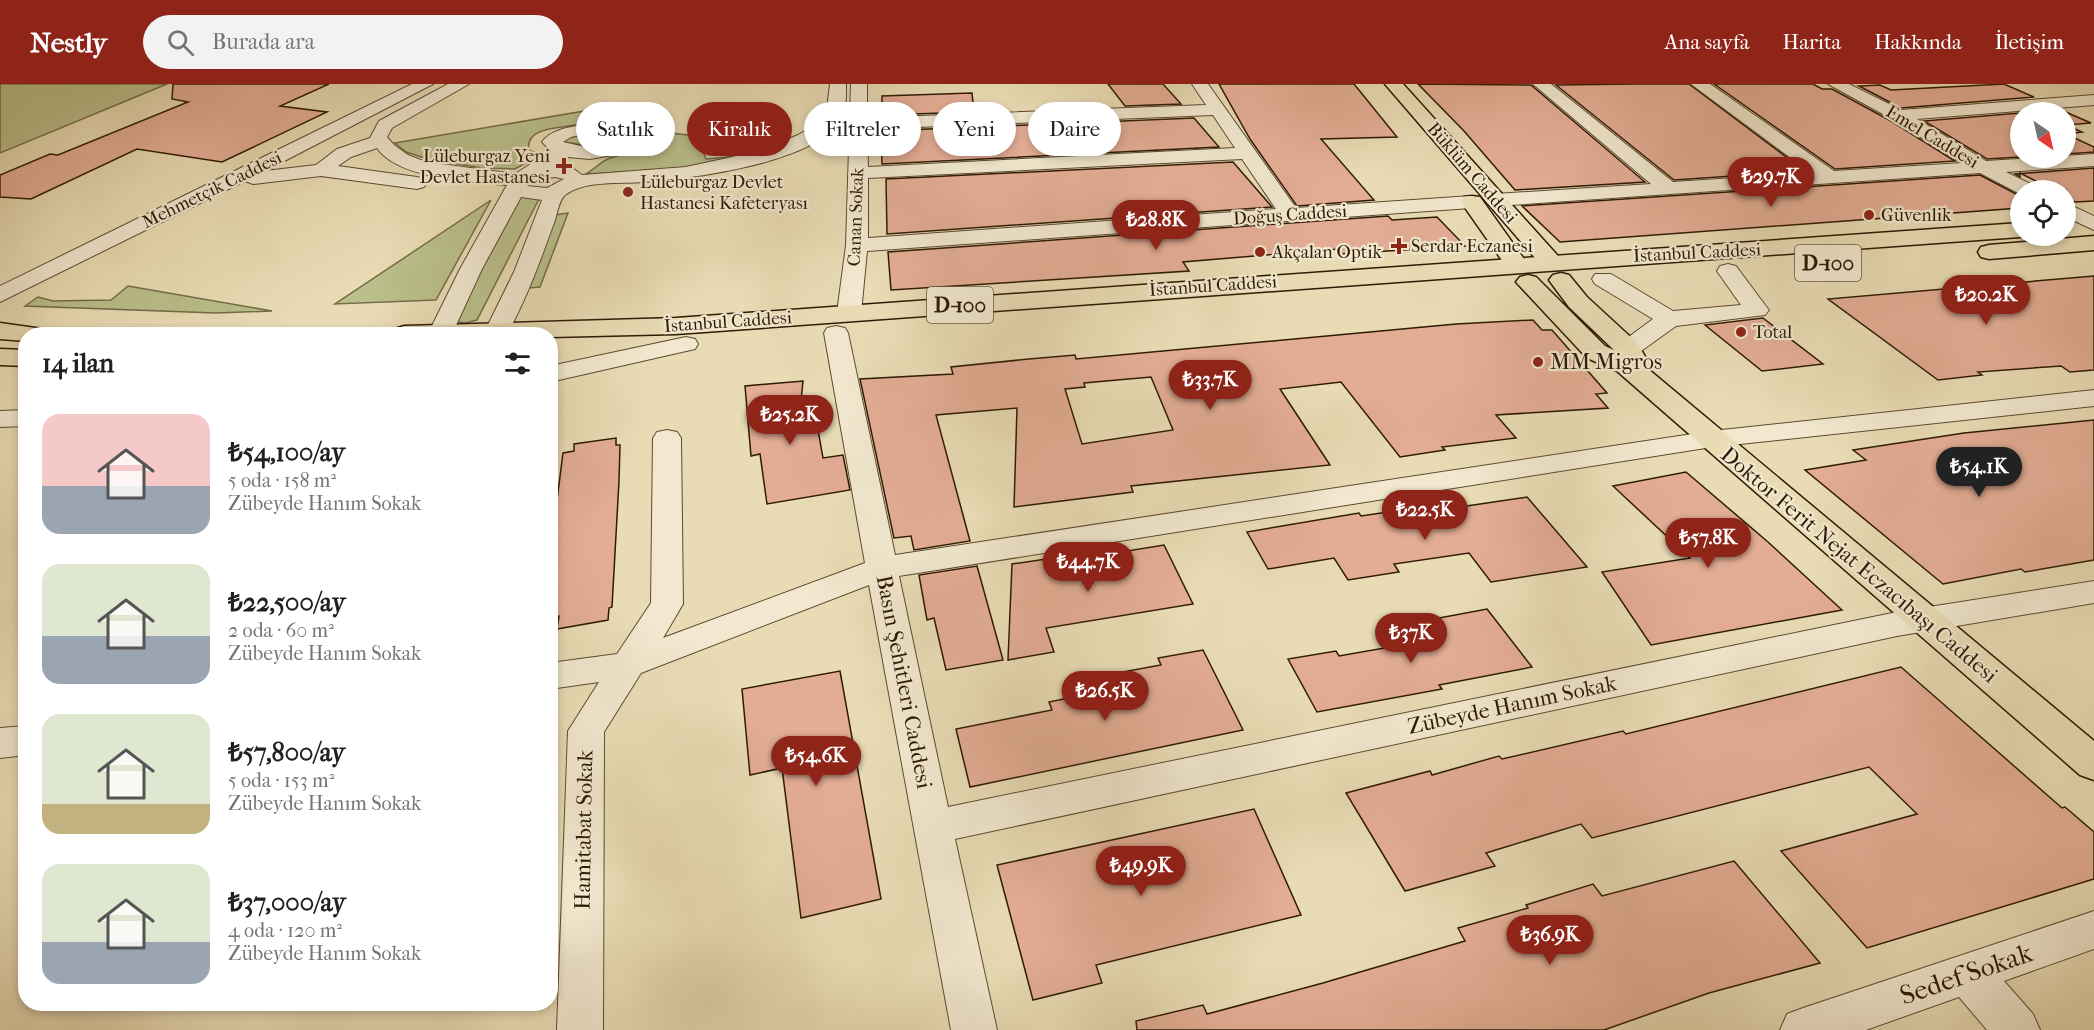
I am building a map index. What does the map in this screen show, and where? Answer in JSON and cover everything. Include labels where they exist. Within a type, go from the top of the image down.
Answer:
[{"type":"main road","name":"Büklüm Caddesi","points":[[1372,84],[1472,202],[1522,273]]},
{"type":"main road","name":"Büklüm Caddesi","points":[[1394,84],[1556,271]]},
{"type":"main road","points":[[1472,202],[1495,200]]},
{"type":"main road","points":[[2076,226],[2094,224]]},
{"type":"main road","name":"İstanbul Caddesi","points":[[558,331],[843,323],[1556,271],[2010,231]]},
{"type":"main road","name":"İstanbul Caddesi","points":[[1556,271],[1603,279],[2094,243]]},
{"type":"main road","name":"Doktor Ferit Nejat Eczacıbaşı Caddesi","points":[[1556,271],[1578,302],[1627,357],[1712,439],[2094,764]]},
{"type":"main road","name":"Doktor Ferit Nejat Eczacıbaşı Caddesi","points":[[1522,273],[1596,352],[1627,357]]},
{"type":"main road","name":"İstanbul Caddesi","points":[[558,353],[686,344],[843,323]]},
{"type":"main road","points":[[0,331],[18,333]]},
{"type":"main road","points":[[0,357],[18,358]]},
{"type":"street","name":"Mehmetçik Caddesi","points":[[0,295],[425,84]]},
{"type":"street","points":[[461,84],[385,124],[378,137],[382,148],[405,162],[523,181]]},
{"type":"street","points":[[523,181],[526,193],[567,182],[699,173],[774,153],[815,135],[834,117],[838,84]]},
{"type":"street","name":"Canan Sokak","points":[[859,84],[859,102]]},
{"type":"street","points":[[1200,84],[1290,215]]},
{"type":"street","points":[[1541,84],[1668,188]]},
{"type":"street","points":[[1700,84],[1828,176]]},
{"type":"street","name":"Emel Caddesi","points":[[1836,84],[1898,115],[1980,166],[2010,181]]},
{"type":"street","points":[[1898,115],[2094,100]]},
{"type":"street","points":[[921,122],[1216,110]]},
{"type":"street","points":[[576,131],[566,132],[551,142],[556,147],[576,151]]},
{"type":"street","points":[[321,170],[344,153],[379,141]]},
{"type":"street","points":[[443,327],[471,269],[523,181],[565,150]]},
{"type":"street","points":[[858,173],[1249,153]]},
{"type":"street","points":[[499,327],[567,182],[597,156]]},
{"type":"street","name":"Canan Sokak","points":[[843,323],[857,245],[858,156]]},
{"type":"street","points":[[1495,200],[2094,160]]},
{"type":"street","points":[[231,180],[321,170],[417,183]]},
{"type":"street","name":"Doğuş Caddesi","points":[[857,245],[1472,202]]},
{"type":"street","points":[[2076,214],[2094,224]]},
{"type":"street","points":[[1627,357],[1669,319],[1757,310],[1728,271]]},
{"type":"street","points":[[1603,279],[1669,319]]},
{"type":"street","name":"Basın Şehitleri Caddesi","points":[[843,323],[882,568],[974,1030]]},
{"type":"street","points":[[558,372],[686,344]]},
{"type":"street","points":[[558,675],[627,665],[882,568],[1712,439],[2094,399]]},
{"type":"street","name":"Hamitabat Sokak","points":[[580,1030],[586,732],[667,603],[667,438]]},
{"type":"street","name":"Zübeyde Hanım Sokak","points":[[932,827],[1922,619],[2094,592]]},
{"type":"street","points":[[0,743],[18,741]]},
{"type":"street","name":"Sedef Sokak","points":[[1803,1030],[2094,930]]},
{"type":"street","points":[[1968,974],[2017,1030]]},
{"type":"green space","points":[[0,84],[167,84],[0,153]]},
{"type":"green space","points":[[576,112],[576,125],[549,129],[533,136],[529,142],[529,150],[540,155],[515,169],[482,168],[428,159],[406,152],[395,143]]},
{"type":"green space","points":[[675,134],[687,135],[687,156],[705,156],[706,159],[738,156],[681,169],[586,174],[607,159],[617,156],[675,156]]},
{"type":"green space","points":[[576,136],[576,144],[564,142],[565,139]]},
{"type":"green space","points":[[522,195],[540,197],[477,320],[465,323],[454,321]]},
{"type":"green space","points":[[491,200],[436,300],[335,304]]},
{"type":"green space","points":[[568,213],[540,287],[529,288],[555,215]]},
{"type":"green space","points":[[128,286],[272,311],[216,313],[25,306],[38,297],[53,301],[111,300]]},
{"type":"building","points":[[173,84],[329,84],[280,106],[327,112],[222,162],[137,149],[31,199],[0,197],[0,175],[50,154],[58,155],[188,102],[172,99]]},
{"type":"building","points":[[1108,84],[1163,84],[1181,104],[1125,106]]},
{"type":"building","points":[[1219,84],[1354,84],[1397,137],[1321,139],[1374,200],[1297,206],[1250,139]]},
{"type":"building","points":[[1418,84],[1531,85],[1645,182],[1515,190],[1464,131]]},
{"type":"building","points":[[1689,84],[1805,171],[1674,180],[1556,85]]},
{"type":"building","points":[[1714,84],[1813,84],[1822,89],[1832,89],[1891,121],[1955,161],[1835,169]]},
{"type":"building","points":[[2004,84],[2034,97],[1901,108],[1859,86],[1880,85],[1891,90]]},
{"type":"building","points":[[972,93],[973,102],[933,102],[933,113],[921,114],[921,102],[882,102],[882,96]]},
{"type":"building","points":[[2010,114],[2010,158],[1987,159],[1924,121]]},
{"type":"building","points":[[2076,116],[2091,123],[2076,124]]},
{"type":"building","points":[[1194,118],[1219,147],[1121,152],[1121,121]]},
{"type":"building","points":[[1016,125],[1028,125],[1028,156],[1041,156],[882,164],[882,156],[921,156],[921,129],[933,129],[933,156],[1016,156]]},
{"type":"building","points":[[2076,139],[2094,147],[2094,152],[2076,153]]},
{"type":"building","points":[[1233,162],[1272,207],[887,234],[886,179]]},
{"type":"building","points":[[2094,168],[2094,201],[2076,202],[2076,180],[2033,180],[2021,174]]},
{"type":"building","points":[[1980,175],[2010,191],[2010,209],[1560,242],[1522,206]]},
{"type":"building","points":[[1388,216],[1392,220],[1437,217],[1465,246],[1341,254],[1338,249],[1183,262],[1189,271],[891,290],[888,252]]},
{"type":"building","points":[[2094,276],[2094,370],[2070,372],[2061,366],[1978,372],[1982,375],[1938,380],[1828,299]]},
{"type":"building","name":"Total","points":[[1763,318],[1823,364],[1762,371],[1705,325]]},
{"type":"building","points":[[1533,320],[1542,330],[1552,330],[1607,393],[1596,394],[1608,408],[1496,415],[1516,438],[1442,447],[1445,450],[1400,457],[1341,382],[1280,389],[1330,465],[1131,486],[1133,492],[1014,507],[1017,408],[936,415],[970,541],[914,550],[911,536],[894,538],[860,379],[953,374],[951,367],[1029,359],[1075,355],[1076,359],[1456,324]],"holes":[[[1151,377],[1173,430],[1082,444],[1065,389],[1085,387],[1084,383]]]},
{"type":"building","points":[[803,381],[799,421],[816,419],[823,458],[843,455],[850,490],[767,504],[760,454],[751,456],[745,386]]},
{"type":"building","points":[[2094,420],[2094,560],[2025,572],[2021,569],[1943,584],[1805,470],[1866,460],[1853,450],[1964,433]]},
{"type":"building","points":[[616,438],[616,445],[620,445],[612,607],[609,608],[608,620],[558,629],[558,492],[563,453],[574,451],[574,444]]},
{"type":"building","points":[[1686,472],[1768,542],[1842,610],[1651,645],[1602,572],[1690,558],[1613,486]]},
{"type":"building","points":[[1527,497],[1587,567],[1491,582],[1469,553],[1394,564],[1399,572],[1348,580],[1334,558],[1268,569],[1247,532],[1359,513],[1361,516],[1415,508],[1419,513]]},
{"type":"building","points":[[1164,545],[1193,604],[1046,628],[1054,652],[1008,660],[1012,564],[1107,550],[1109,554]]},
{"type":"building","points":[[977,566],[1003,660],[946,670],[934,618],[927,620],[919,575]]},
{"type":"building","points":[[1487,609],[1532,667],[1439,685],[1442,689],[1317,712],[1288,659],[1336,651],[1339,656],[1436,639],[1423,621]]},
{"type":"building","points":[[1203,650],[1243,730],[970,787],[956,729],[1052,710],[1049,702],[1112,689],[1106,675],[1161,665],[1158,658]]},
{"type":"building","points":[[1901,667],[2062,808],[2065,807],[2094,832],[2094,879],[1867,948],[1781,851],[1917,814],[1869,767],[1592,838],[1581,824],[1486,853],[1495,866],[1405,891],[1346,793],[1430,771],[1432,775],[1499,756],[1502,759],[1623,731],[1626,734]]},
{"type":"building","points":[[840,671],[881,899],[801,918],[782,768],[750,775],[742,689]]},
{"type":"building","points":[[1254,809],[1301,915],[1096,965],[1102,983],[1033,1000],[997,865]]},
{"type":"building","points":[[1734,861],[1820,963],[1709,993],[1604,1030],[1137,1030],[1136,1021],[1203,1005],[1207,1014],[1465,941],[1458,928],[1528,908],[1526,905],[1593,884],[1602,896]]},
{"type":"place","name":"Lüleburgaz Yeni Devlet Hastanesi","points":[[564,166]]},
{"type":"place","name":"Lüleburgaz Devlet Hastanesi Kafeteryası","points":[[628,192]]},
{"type":"place","name":"Güvenlik","points":[[1869,215]]},
{"type":"place","name":"Serdar Eczanesi","points":[[1399,246]]},
{"type":"place","name":"Akçalan Optik","points":[[1260,252]]},
{"type":"place","name":"Total","points":[[1741,332]]},
{"type":"place","name":"MM Migros","points":[[1538,362]]}]
